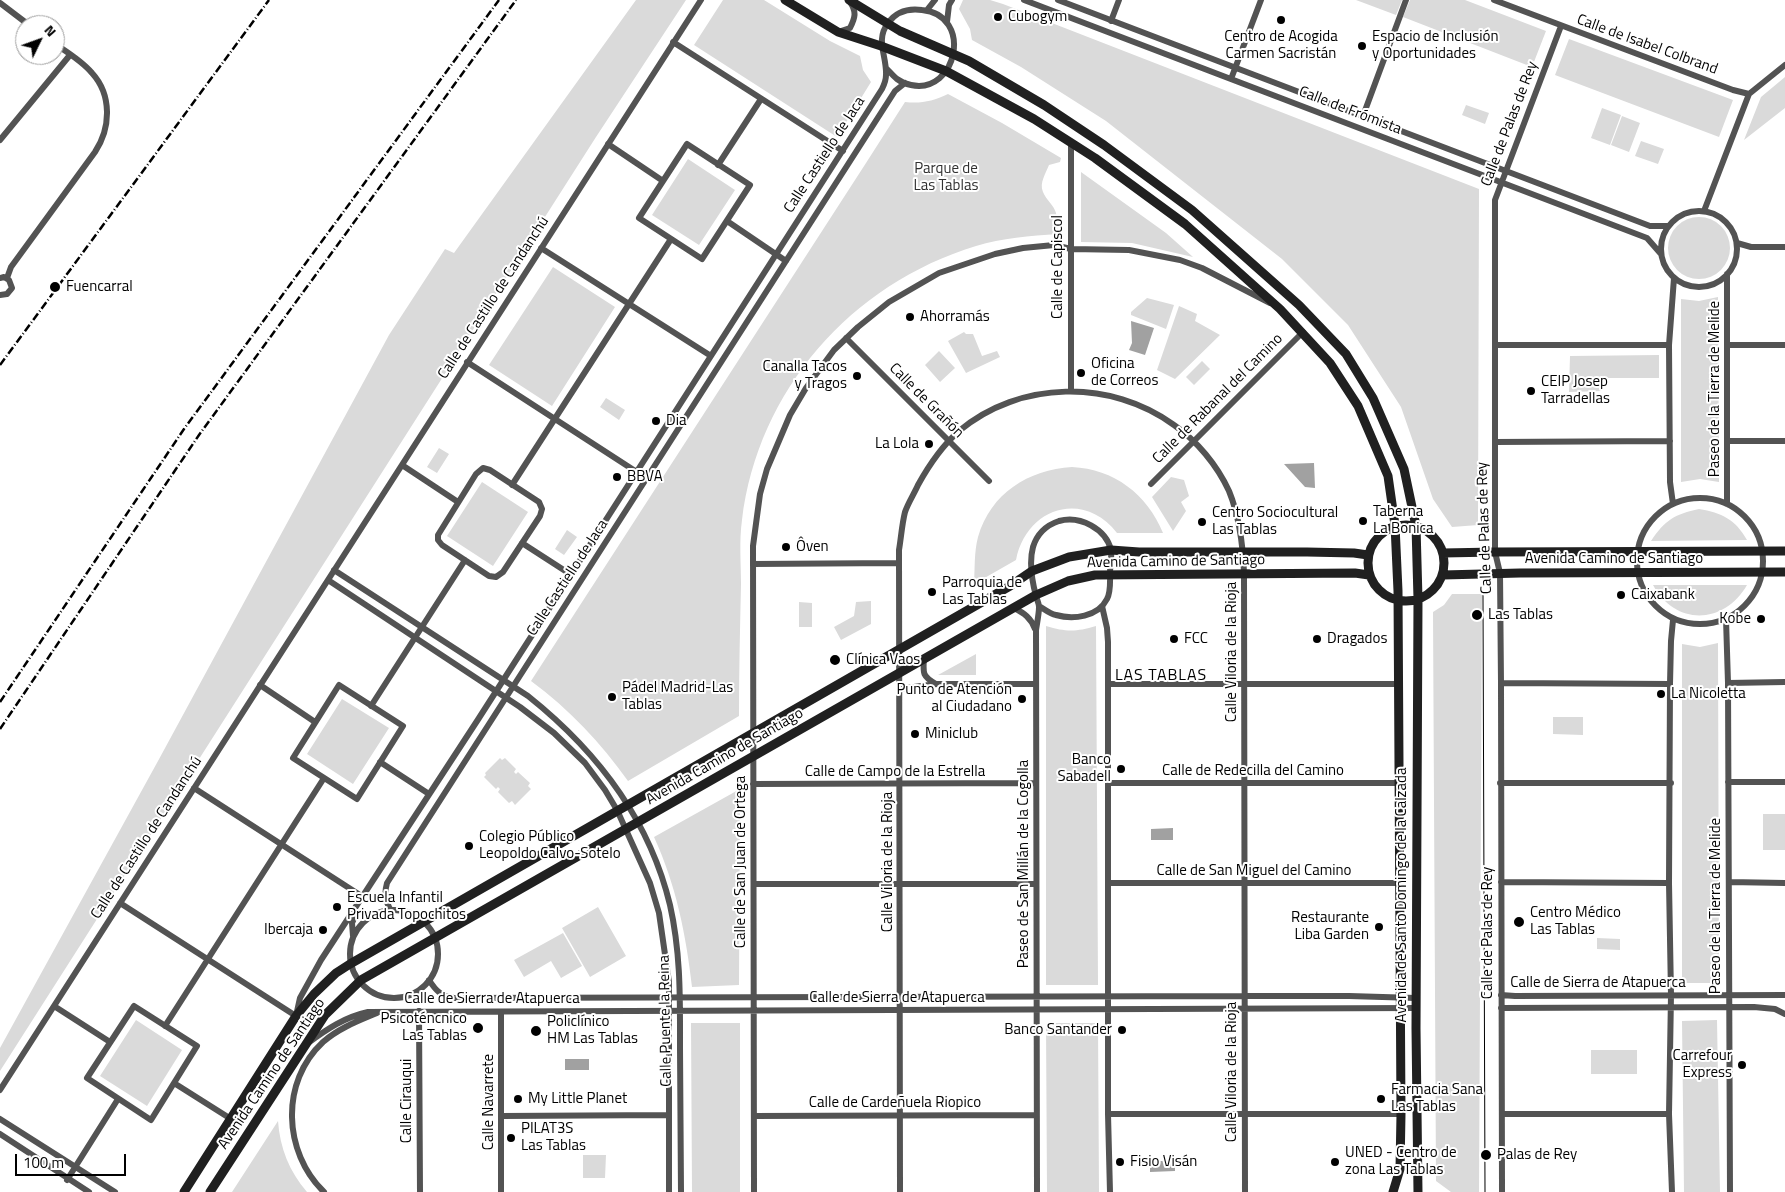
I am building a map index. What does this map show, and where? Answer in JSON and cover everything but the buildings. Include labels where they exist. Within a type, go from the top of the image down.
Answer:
[{"type":"street","name":"Calle de Castillo de Candanchú","points":[[0,1090],[700,0]]},
{"type":"street","name":"Avenida de Santo Domingo de la Calzada","points":[[785,0],[838,32],[882,46],[946,71],[1034,119],[1095,158],[1185,224],[1280,309],[1330,363],[1358,406],[1388,476],[1396,525],[1399,600],[1401,1114],[1400,1169],[1393,1192]]},
{"type":"street","name":"Avenida de Santo Domingo de la Calzada","points":[[838,32],[850,28],[855,18],[855,9],[848,0]]},
{"type":"street","name":"Avenida de Santo Domingo de la Calzada","points":[[848,0],[900,30],[954,53],[1044,105],[1112,150],[1192,210],[1299,305],[1346,354],[1373,398],[1404,469],[1416,526],[1418,599],[1416,1003],[1418,1192]]},
{"type":"street","points":[[927,10],[935,0]]},
{"type":"street","points":[[886,68],[898,80],[918,86],[932,85],[946,71],[954,53],[954,36],[948,22],[949,4],[952,0]]},
{"type":"street","name":"Calle de Frómista","points":[[1024,0],[1647,238],[1661,254]]},
{"type":"street","name":"Calle de Frómista","points":[[1058,0],[1650,226],[1668,226]]},
{"type":"street","points":[[1111,21],[1119,0]]},
{"type":"street","points":[[1231,79],[1261,0]]},
{"type":"street","name":"Calle de Frómista","points":[[1362,116],[1406,0]]},
{"type":"street","name":"Calle de Isabel Colbrand","points":[[1494,0],[1733,90],[1749,94]]},
{"type":"street","points":[[0,3],[16,15]]},
{"type":"street","points":[[888,23],[897,14],[913,9],[927,10],[938,14],[948,22]]},
{"type":"street","name":"Calle Castiello de Jaca","points":[[296,1016],[300,998],[311,978],[882,89],[886,77],[886,68],[882,36],[888,23]]},
{"type":"street","name":"Calle de Palas de Rey","points":[[1502,1192],[1501,683],[1500,573],[1495,552],[1495,200],[1561,26]]},
{"type":"street","points":[[673,42],[843,151]]},
{"type":"street","points":[[0,295],[7,294],[11,290],[11,282],[3,278],[95,152],[105,133],[107,115],[103,92],[92,73],[65,51]]},
{"type":"street","points":[[0,140],[70,55]]},
{"type":"street","points":[[1704,211],[1749,94],[1785,65]]},
{"type":"street","name":"Calle Castiello de Jaca","points":[[391,911],[384,893],[387,883],[895,91],[905,83]]},
{"type":"street","points":[[718,164],[761,99]]},
{"type":"street","name":"Calle de Capiscol","points":[[1071,142],[1071,391]]},
{"type":"street","points":[[608,144],[663,181]]},
{"type":"street","points":[[687,144],[718,164],[750,185],[702,259],[639,218],[687,144]]},
{"type":"street","points":[[1704,211],[1713,213],[1728,224],[1733,231],[1737,243],[1735,260],[1727,274],[1718,282],[1696,287],[1684,284],[1674,278],[1663,263],[1661,244],[1668,226],[1676,218],[1685,213],[1704,211]]},
{"type":"street","points":[[727,221],[786,261]]},
{"type":"street","points":[[512,485],[671,239]]},
{"type":"street","points":[[1737,243],[1751,247],[1785,247]]},
{"type":"street","name":"Calle de San Juan de Ortega","points":[[754,1192],[753,546],[760,494],[776,445],[790,414],[806,388],[834,350],[889,302],[939,273],[995,254],[1023,248],[1054,244],[1071,249],[1129,250],[1180,260],[1202,268],[1280,309]]},
{"type":"street","points":[[541,248],[711,356]]},
{"type":"street","name":"Paseo de la Tierra de Melide","points":[[1727,274],[1728,504]]},
{"type":"street","points":[[1672,504],[1670,482],[1669,345],[1674,278]]},
{"type":"street","name":"Calle de Rabanal del Camino","points":[[1151,484],[1303,332]]},
{"type":"street","name":"Calle de Grañón","points":[[846,338],[989,481]]},
{"type":"street","points":[[1495,344],[1669,345]]},
{"type":"street","points":[[1728,345],[1785,344]]},
{"type":"street","points":[[468,362],[646,478]]},
{"type":"street","name":"Calle Viloria de la Rioja","points":[[900,1192],[899,550],[905,513],[928,466],[958,432],[974,420],[1008,403],[1046,392],[1085,391],[1108,395],[1143,407],[1164,418],[1193,441],[1215,468],[1228,490],[1236,513],[1243,552],[1244,573],[1245,1192]]},
{"type":"street","points":[[1495,442],[1670,441]]},
{"type":"street","points":[[1728,441],[1785,441]]},
{"type":"street","points":[[402,465],[458,502]]},
{"type":"street","points":[[483,468],[490,470],[512,485],[539,502],[542,508],[540,516],[503,572],[496,577],[489,576],[442,545],[438,540],[438,535],[476,474],[483,468]]},
{"type":"street","points":[[1700,498],[1714,499],[1728,504],[1740,512],[1750,523],[1757,536],[1761,551],[1760,572],[1756,588],[1749,600],[1739,611],[1726,620],[1709,625],[1691,625],[1673,620],[1653,604],[1641,585],[1638,573],[1638,552],[1642,537],[1649,523],[1672,504],[1686,499],[1700,498]]},
{"type":"street","points":[[1065,519],[1080,520],[1093,526],[1104,536],[1111,550],[1108,598],[1102,606],[1088,615],[1071,617],[1055,615],[1039,606],[1031,558],[1033,545],[1040,533],[1051,524],[1065,519]]},
{"type":"street","points":[[1396,525],[1416,526],[1428,531],[1437,541],[1443,553],[1443,575],[1433,589],[1418,599],[1399,600],[1386,596],[1376,587],[1369,575],[1368,555],[1373,542],[1383,532],[1396,525]]},
{"type":"street","points":[[522,543],[570,574]]},
{"type":"street","name":"Avenida Camino de Santiago","points":[[184,1192],[296,1016],[314,994],[336,973],[423,921],[1010,586],[1032,571],[1069,557],[1111,550],[1139,552],[1354,553],[1368,555]]},
{"type":"street","name":"Avenida Camino de Santiago","points":[[1443,553],[1785,551]]},
{"type":"street","points":[[371,706],[465,560]]},
{"type":"street","points":[[753,564],[899,562]]},
{"type":"street","name":"Calle Puente la Reina","points":[[334,570],[503,679],[551,714],[592,756],[628,804],[658,866],[670,905],[676,934],[681,982],[681,1192]]},
{"type":"street","name":"Avenida Camino de Santiago","points":[[1443,575],[1785,572]]},
{"type":"street","name":"Avenida Camino de Santiago","points":[[210,1192],[325,1014],[361,980],[1036,595],[1068,581],[1110,574],[1355,573],[1369,575]]},
{"type":"street","name":"Calle Puente la Reina","points":[[328,580],[496,690],[554,733],[584,763],[605,790],[617,810],[650,883],[659,913],[669,982],[669,1192]]},
{"type":"street","name":"Paseo de San Millán de la Cogolla","points":[[1037,1192],[1036,630],[1039,606]]},
{"type":"street","points":[[1102,606],[1107,628],[1108,684],[1108,1114],[1110,1192]]},
{"type":"street","points":[[1014,608],[1024,612],[1032,621],[1036,630]]},
{"type":"street","points":[[1672,1192],[1669,1114],[1672,995],[1669,883],[1670,684],[1673,620]]},
{"type":"street","name":"Paseo de la Tierra de Melide","points":[[1726,620],[1728,683],[1730,1192]]},
{"type":"street","points":[[924,658],[923,673],[927,679],[936,684]]},
{"type":"street","points":[[1728,683],[1785,682]]},
{"type":"street","points":[[1501,683],[1670,684]]},
{"type":"street","points":[[900,689],[936,684],[1036,684]]},
{"type":"street","points":[[1108,684],[1398,684]]},
{"type":"street","points":[[260,685],[316,722]]},
{"type":"street","points":[[339,685],[371,706],[403,726],[357,799],[292,758],[339,685]]},
{"type":"street","points":[[380,762],[430,794]]},
{"type":"street","points":[[165,1026],[324,778]]},
{"type":"street","points":[[1728,782],[1785,782]]},
{"type":"street","name":"Calle de Redecilla del Camino","points":[[1108,784],[1399,783]]},
{"type":"street","points":[[1500,783],[1671,783]]},
{"type":"street","name":"Calle de Campo de la Estrella","points":[[753,784],[1036,784]]},
{"type":"street","points":[[194,788],[363,897]]},
{"type":"street","points":[[1501,882],[1669,883]]},
{"type":"street","points":[[1729,882],[1785,883]]},
{"type":"street","name":"Calle de San Miguel del Camino","points":[[1108,883],[1399,883]]},
{"type":"street","points":[[754,884],[1036,884]]},
{"type":"street","name":"Calle Castiello de Jaca","points":[[350,964],[349,952],[353,936],[352,922],[363,897]]},
{"type":"street","points":[[120,903],[296,1016]]},
{"type":"street","points":[[350,964],[370,990],[382,996],[395,998],[408,996],[420,990],[429,980],[436,967],[437,960],[434,938],[430,929],[423,921],[408,913],[391,911],[372,916],[358,928],[353,936]]},
{"type":"street","name":"Calle de Sierra de Atapuerca","points":[[429,980],[443,996],[454,998],[1349,996],[1400,1003]]},
{"type":"street","name":"Calle de Sierra de Atapuerca","points":[[1501,995],[1785,995]]},
{"type":"street","name":"Calle de Sierra de Atapuerca","points":[[304,1047],[344,1019],[368,1012],[1109,1010],[1416,1003]]},
{"type":"street","points":[[54,1006],[110,1042]]},
{"type":"street","points":[[134,1006],[165,1026],[196,1046],[151,1120],[87,1078],[134,1006]]},
{"type":"street","name":"Calle de Sierra de Atapuerca","points":[[1501,1008],[1754,1008],[1775,1009],[1785,1012]]},
{"type":"street","name":"Calle Cirauqui","points":[[419,1011],[420,1192]]},
{"type":"street","name":"Calle de Sierra de Atapuerca","points":[[324,1192],[311,1178],[302,1162],[295,1143],[292,1128],[292,1110],[295,1092],[305,1066],[323,1043],[351,1024],[379,1012]]},
{"type":"street","name":"Calle Navarrete","points":[[501,1012],[501,1192]]},
{"type":"street","name":"Avenida Camino de Santiago","points":[[174,1083],[231,1119]]},
{"type":"street","points":[[67,1180],[118,1099]]},
{"type":"street","points":[[1108,1114],[1401,1114]]},
{"type":"street","points":[[1502,1114],[1669,1114]]},
{"type":"street","points":[[502,1116],[668,1115]]},
{"type":"street","name":"Calle de Cardeñuela Riopico","points":[[754,1116],[1036,1115]]},
{"type":"street","points":[[0,1119],[115,1192]]},
{"type":"street","points":[[0,1134],[67,1180],[89,1192]]},
{"type":"green space","points":[[636,0],[686,0],[596,137],[0,1071],[0,1048],[389,335],[445,249],[454,253]]},
{"type":"green space","points":[[723,0],[764,0],[830,41],[860,56],[863,70],[871,82],[837,137],[694,45]]},
{"type":"green space","points":[[963,0],[990,0],[1003,4],[1479,189],[1478,525],[1452,527],[1433,499],[1401,407],[1348,325],[1282,259],[1106,121],[1021,67],[972,40],[970,29],[959,9]]},
{"type":"green space","points":[[1356,0],[1402,0],[1396,15]]},
{"type":"green space","points":[[1410,0],[1465,0],[1546,31],[1532,67],[1403,17]]},
{"type":"green space","points":[[1569,39],[1733,100],[1719,137],[1555,75]]},
{"type":"green space","points":[[1785,77],[1785,108],[1744,140],[1761,97]]},
{"type":"green space","name":"Parque de Las Tablas","points":[[948,94],[1061,158],[1060,162],[1049,165],[1042,185],[1044,195],[1054,207],[1056,213],[1058,234],[986,243],[931,263],[889,287],[851,315],[818,348],[790,386],[768,428],[752,472],[742,520],[741,536],[739,716],[628,781],[584,727],[531,681],[905,102],[927,101]]},
{"type":"green space","points":[[1466,105],[1489,113],[1485,124],[1462,115]]},
{"type":"green space","points":[[1602,108],[1621,115],[1610,145],[1591,138]]},
{"type":"green space","points":[[1622,116],[1640,123],[1629,152],[1611,145]]},
{"type":"green space","points":[[1641,141],[1664,149],[1658,164],[1635,156]]},
{"type":"green space","points":[[688,159],[735,190],[699,245],[652,215]]},
{"type":"green space","points":[[1081,172],[1166,233],[1193,257],[1132,243],[1081,242]]},
{"type":"green space","points":[[1699,217],[1711,219],[1721,226],[1728,236],[1730,248],[1728,260],[1721,270],[1711,277],[1699,279],[1687,277],[1677,270],[1670,260],[1668,248],[1670,236],[1677,226],[1687,219]]},
{"type":"green space","points":[[553,267],[615,307],[552,406],[489,365]]},
{"type":"green space","points":[[1718,297],[1719,482],[1700,479],[1681,482],[1681,299],[1699,301]]},
{"type":"green space","points":[[1147,298],[1174,305],[1166,329],[1131,315],[1131,312]]},
{"type":"green space","points":[[1179,306],[1197,314],[1195,321],[1220,335],[1175,379],[1157,370]]},
{"type":"green space","points":[[964,332],[966,334],[973,334],[982,356],[997,351],[1000,357],[966,373],[948,341]]},
{"type":"green space","points":[[939,351],[955,368],[940,382],[925,365]]},
{"type":"green space","points":[[1659,355],[1659,378],[1602,378],[1602,391],[1569,392],[1570,356]]},
{"type":"green space","points":[[1202,361],[1210,369],[1194,385],[1186,377]]},
{"type":"green space","points":[[606,398],[625,410],[619,420],[600,407]]},
{"type":"green space","points":[[439,448],[449,454],[437,473],[427,467]]},
{"type":"green space","points":[[1072,467],[1102,473],[1115,478],[1127,486],[1148,507],[1163,533],[1117,533],[1103,519],[1088,511],[1073,508],[1057,510],[1043,517],[1031,528],[1022,542],[1016,560],[974,584],[975,554],[978,537],[984,521],[1002,496],[1026,479],[1056,469]]},
{"type":"green space","points":[[1171,477],[1184,480],[1189,496],[1181,502],[1186,511],[1173,531],[1152,497]]},
{"type":"green space","points":[[482,482],[528,512],[493,566],[447,536]]},
{"type":"green space","points":[[1699,509],[1727,518],[1738,527],[1747,540],[1651,541],[1671,519],[1683,513]]},
{"type":"green space","points":[[567,530],[577,537],[564,555],[555,549]]},
{"type":"green space","points":[[1653,585],[1747,585],[1726,608],[1700,615],[1686,614],[1674,608],[1662,598]]},
{"type":"green space","points":[[1452,594],[1482,594],[1479,1192],[1451,1192],[1436,1181],[1433,612],[1444,605]]},
{"type":"green space","points":[[871,601],[871,624],[841,640],[834,627],[854,616],[856,602]]},
{"type":"green space","points":[[799,602],[812,603],[812,627],[799,627]]},
{"type":"green space","points":[[1046,626],[1071,631],[1096,626],[1098,985],[1046,985]]},
{"type":"green space","points":[[1718,643],[1719,983],[1682,983],[1682,644],[1700,647]]},
{"type":"green space","points":[[976,654],[976,675],[938,675]]},
{"type":"green space","points":[[342,699],[389,728],[353,784],[307,754]]},
{"type":"green space","points":[[1553,717],[1583,717],[1583,735],[1553,734]]},
{"type":"green space","points":[[500,758],[502,760],[505,758],[516,769],[514,772],[516,774],[518,772],[530,783],[528,786],[531,789],[515,805],[512,801],[509,803],[498,792],[500,789],[498,787],[496,789],[484,777],[485,773]]},
{"type":"green space","points":[[740,789],[739,985],[692,987],[687,948],[679,910],[662,855],[654,837]]},
{"type":"green space","points":[[1763,814],[1785,814],[1785,850],[1763,850]]},
{"type":"green space","points":[[598,907],[626,956],[590,977],[562,928]]},
{"type":"green space","points":[[563,933],[582,966],[561,978],[551,961],[524,977],[514,960]]},
{"type":"green space","points":[[1597,938],[1620,939],[1620,950],[1597,949]]},
{"type":"green space","points":[[136,1020],[182,1050],[147,1106],[100,1076]]},
{"type":"green space","points":[[1717,1020],[1720,1192],[1684,1192],[1682,1021]]},
{"type":"green space","points":[[691,1023],[740,1023],[740,1192],[692,1192]]},
{"type":"green space","points":[[1046,1023],[1098,1023],[1099,1192],[1047,1192]]},
{"type":"green space","points":[[1591,1050],[1637,1050],[1637,1074],[1591,1074]]},
{"type":"green space","points":[[278,1121],[286,1159],[295,1176],[307,1192],[232,1192]]},
{"type":"green space","points":[[583,1155],[606,1155],[605,1178],[583,1178]]},
{"type":"shaded area","points":[[1131,321],[1154,328],[1145,355],[1129,350],[1132,343]]},
{"type":"shaded area","points":[[1314,463],[1315,488],[1305,487],[1284,464]]},
{"type":"shaded area","points":[[1173,828],[1173,840],[1151,840],[1151,829]]},
{"type":"shaded area","points":[[565,1059],[589,1059],[589,1070],[565,1070]]},
{"type":"shaded area","points":[[1150,1161],[1175,1161],[1175,1171],[1150,1172]]},
{"type":"tram line","points":[[1483,594],[1485,1192]]},
{"type":"railway","points":[[0,365],[269,0]]},
{"type":"railway","points":[[0,702],[184,429],[499,0]]},
{"type":"railway","points":[[0,729],[199,435],[516,0]]},
{"type":"place","name":"Cubogym","points":[[998,17]]},
{"type":"place","name":"Centro de Acogida Carmen Sacristán","points":[[1281,20]]},
{"type":"place","name":"Espacio de Inclusión y Oportunidades","points":[[1362,46]]},
{"type":"place","name":"Fuencarral","points":[[55,287]]},
{"type":"place","name":"Ahorramás","points":[[910,317]]},
{"type":"place","name":"Oficina de Correos","points":[[1081,373]]},
{"type":"place","name":"Canalla Tacos y Tragos","points":[[857,376]]},
{"type":"place","name":"CEIP Josep Tarradellas","points":[[1531,391]]},
{"type":"place","name":"Dia","points":[[656,421]]},
{"type":"place","name":"La Lola","points":[[929,444]]},
{"type":"place","name":"BBVA","points":[[617,477]]},
{"type":"place","name":"Taberna La Bonica","points":[[1363,521]]},
{"type":"place","name":"Centro Sociocultural Las Tablas","points":[[1202,522]]},
{"type":"place","name":"Ôven","points":[[786,547]]},
{"type":"place","name":"Parroquia de Las Tablas","points":[[932,592]]},
{"type":"place","name":"Caixabank","points":[[1621,595]]},
{"type":"place","name":"Las Tablas","points":[[1477,615]]},
{"type":"place","name":"Kobe","points":[[1761,619]]},
{"type":"place","name":"FCC","points":[[1174,639]]},
{"type":"place","name":"Dragados","points":[[1317,639]]},
{"type":"place","name":"Clínica Vaos","points":[[835,660]]},
{"type":"place","name":"La Nicoletta","points":[[1661,694]]},
{"type":"place","name":"Pádel Madrid-Las Tablas","points":[[612,697]]},
{"type":"place","name":"Punto de Atención al Ciudadano","points":[[1022,699]]},
{"type":"place","name":"Miniclub","points":[[915,734]]},
{"type":"place","name":"Banco Sabadell","points":[[1121,769]]},
{"type":"place","name":"Colegio Público Leopoldo Calvo-Sotelo","points":[[469,846]]},
{"type":"place","name":"Escuela Infantil Privada Topochitos","points":[[337,907]]},
{"type":"place","name":"Centro Médico Las Tablas","points":[[1519,922]]},
{"type":"place","name":"Restaurante Liba Garden","points":[[1379,927]]},
{"type":"place","name":"Ibercaja","points":[[323,930]]},
{"type":"place","name":"Psicoténcnico Las Tablas","points":[[478,1028]]},
{"type":"place","name":"Banco Santander","points":[[1122,1030]]},
{"type":"place","name":"Policlínico HM Las Tablas","points":[[536,1031]]},
{"type":"place","name":"Carrefour Express","points":[[1742,1065]]},
{"type":"place","name":"My Little Planet","points":[[518,1099]]},
{"type":"place","name":"Farmacia Sana Las Tablas","points":[[1381,1099]]},
{"type":"place","name":"PILAT3S Las Tablas","points":[[511,1138]]},
{"type":"place","name":"Palas de Rey","points":[[1486,1155]]},
{"type":"place","name":"Fisio Visán","points":[[1120,1162]]},
{"type":"place","name":"UNED - Centro de zona Las Tablas","points":[[1335,1162]]},
{"type":"district","name":"LAS TABLAS","points":[[1161,676]]}]
